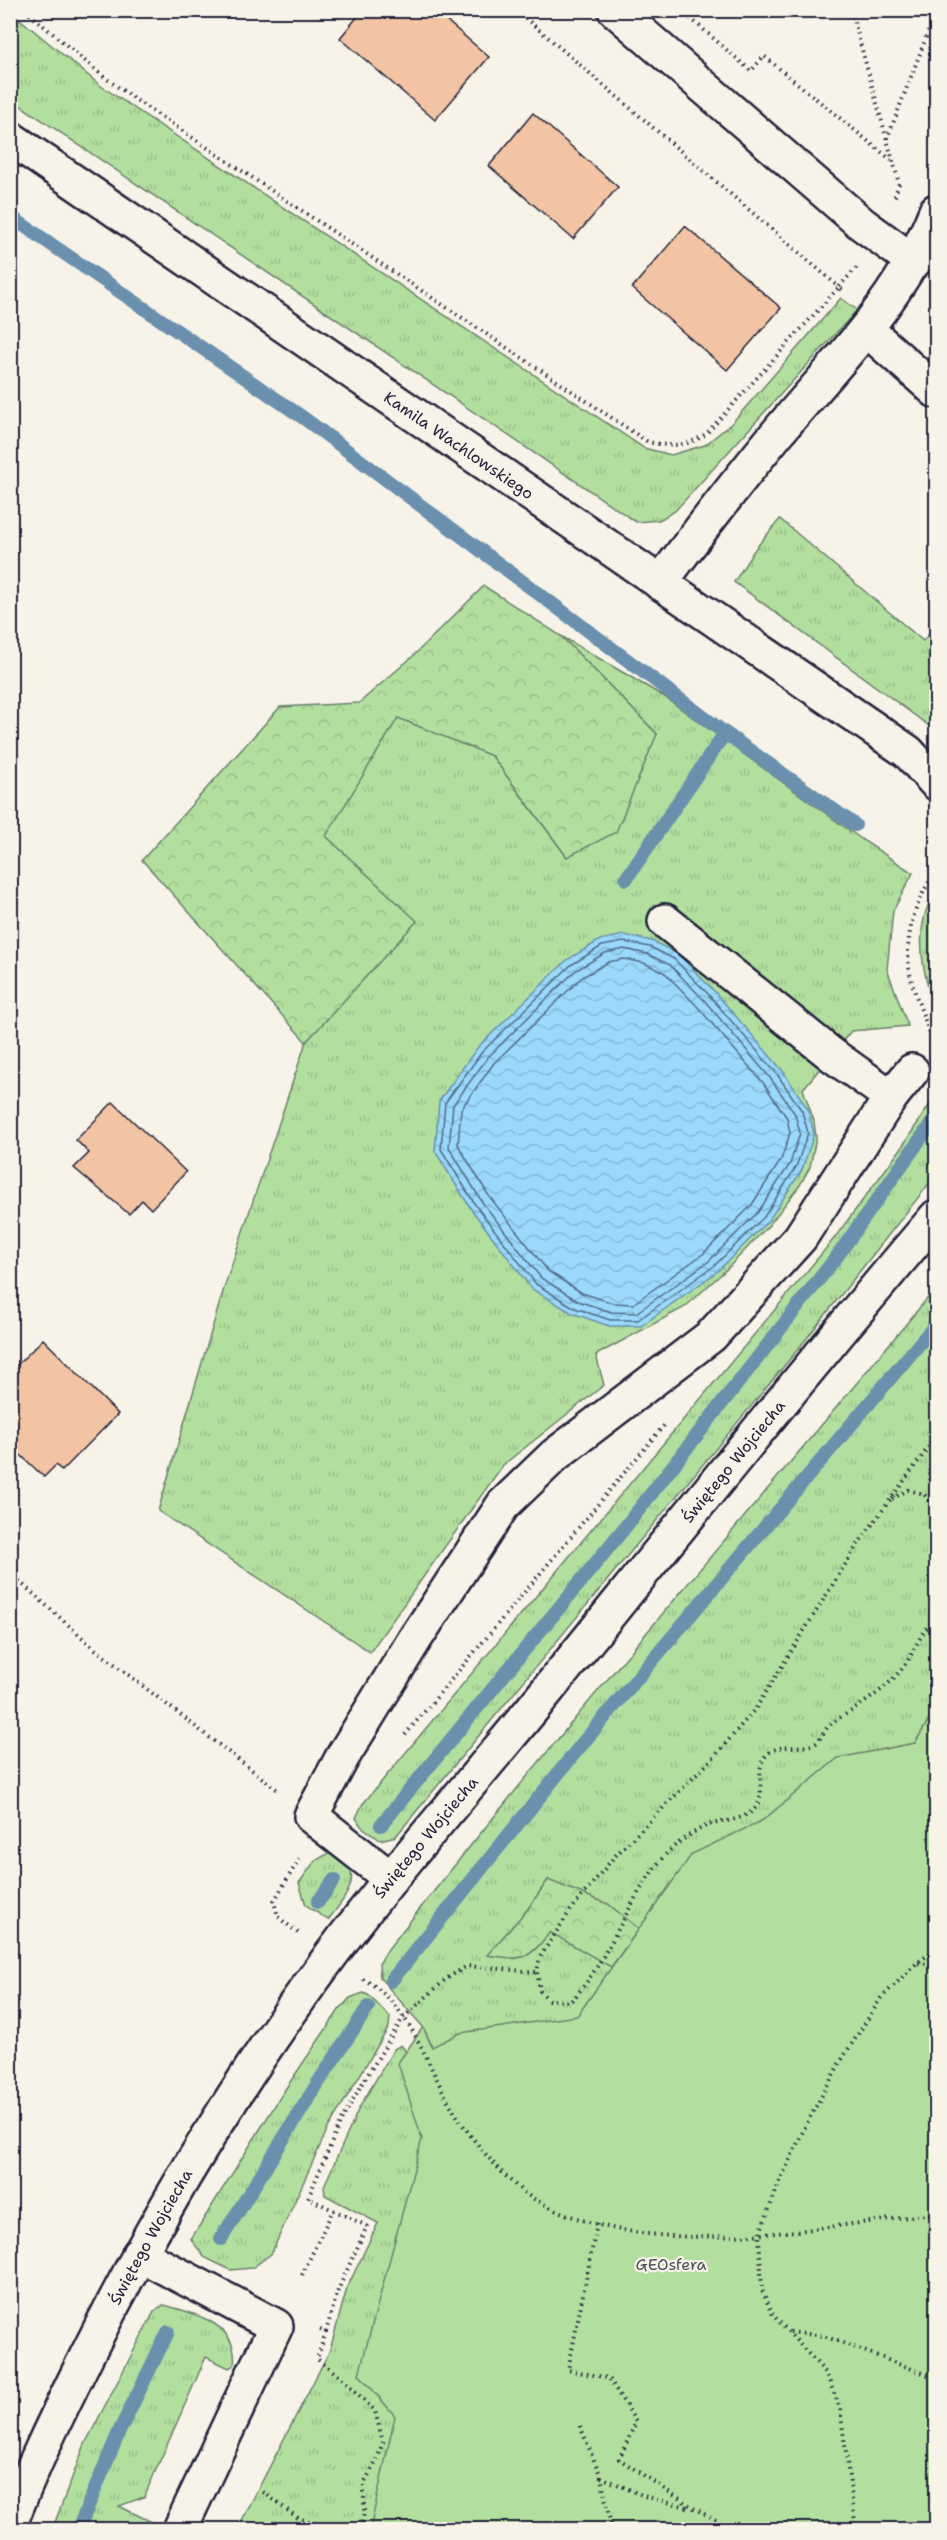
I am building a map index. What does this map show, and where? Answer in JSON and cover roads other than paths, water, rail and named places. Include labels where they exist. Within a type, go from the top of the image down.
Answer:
[{"type":"street","points":[[615,10],[862,224],[914,262]]},
{"type":"street","name":"Kamila Wachlowskiego","points":[[10,138],[660,583],[922,758],[936,783]]},
{"type":"street","points":[[660,583],[736,482],[872,321],[914,262],[936,212]]},
{"type":"street","points":[[872,321],[936,391]]},
{"type":"street","points":[[665,921],[832,1054],[891,1097]]},
{"type":"street","points":[[390,1878],[316,1821],[343,1756],[415,1638],[503,1505],[555,1455],[711,1336],[800,1238],[891,1097],[912,1071]]},
{"type":"street","name":"Świętego Wojciecha","points":[[10,2524],[61,2408],[140,2254],[190,2164],[271,2039],[330,1956],[390,1878],[936,1217]]},
{"type":"street","points":[[140,2254],[276,2326],[181,2527]]},
{"type":"water","points":[[624,935],[652,941],[678,954],[714,991],[782,1070],[808,1109],[814,1134],[802,1170],[769,1220],[718,1271],[641,1326],[609,1326],[572,1313],[532,1289],[471,1209],[435,1151],[439,1101],[477,1048],[567,960],[600,940]]},
{"type":"waterway","points":[[10,216],[305,419],[725,733],[855,825]]},
{"type":"waterway","points":[[626,879],[725,733]]},
{"type":"waterway","points":[[381,1825],[622,1531],[838,1255],[936,1117]]},
{"type":"waterway","points":[[391,1981],[582,1744],[936,1324]]},
{"type":"waterway","points":[[318,1902],[334,1880]]},
{"type":"waterway","points":[[221,2239],[368,2007]]},
{"type":"waterway","points":[[78,2530],[119,2432],[168,2332]]},
{"type":"park label","name":"GEOsfera","points":[[671,2264]]}]
